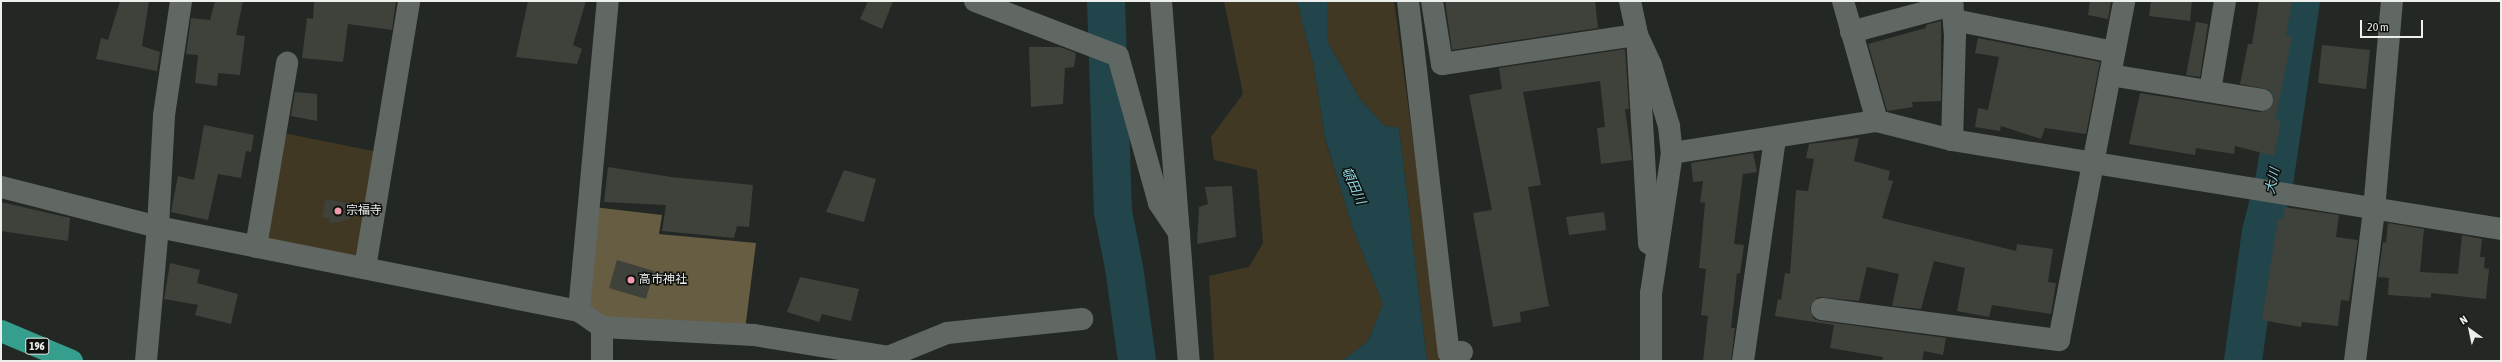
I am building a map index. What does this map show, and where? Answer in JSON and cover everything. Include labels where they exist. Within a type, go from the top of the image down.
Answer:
[{"type":"highway","name":"196","points":[[1,332],[72,361]]},
{"type":"street","points":[[146,361],[158,227],[164,115],[181,1]]},
{"type":"street","points":[[365,268],[409,1]]},
{"type":"street","points":[[579,311],[608,1]]},
{"type":"street","points":[[975,1],[1118,56],[1159,203],[1179,233]]},
{"type":"street","points":[[1161,1],[1189,361]]},
{"type":"street","points":[[1408,1],[1450,353],[1462,352]]},
{"type":"street","points":[[1432,1],[1442,64],[1637,35]]},
{"type":"street","points":[[1630,1],[1637,35],[1651,293],[1651,361]]},
{"type":"street","points":[[1843,1],[1877,121]]},
{"type":"street","points":[[1822,309],[2059,340],[2094,164],[2124,1]]},
{"type":"street","points":[[2210,91],[2225,1]]},
{"type":"street","points":[[2355,361],[2374,210],[2392,1]]},
{"type":"street","points":[[1852,32],[1952,7],[2114,52]]},
{"type":"street","points":[[1952,7],[1952,140]]},
{"type":"street","points":[[1637,35],[1653,72],[1669,126],[1672,153],[1651,293]]},
{"type":"street","points":[[256,247],[287,63]]},
{"type":"street","points":[[2110,75],[2262,100]]},
{"type":"street","points":[[1672,153],[1877,121],[1952,140],[2374,210],[2501,229]]},
{"type":"street","points":[[1743,361],[1775,138]]},
{"type":"street","points":[[1,187],[158,227],[579,311],[602,327],[754,335],[888,357],[947,333],[1082,319]]},
{"type":"street","points":[[602,327],[602,361]]},
{"type":"shaded area","points":[[1224,1],[1297,1],[1314,67],[1325,139],[1352,226],[1383,304],[1368,341],[1342,361],[1214,361],[1209,276],[1249,267],[1263,243],[1257,170],[1214,160],[1211,137],[1243,94]]},
{"type":"shaded area","points":[[1327,1],[1394,1],[1442,356],[1438,361],[1427,361],[1399,128],[1385,126],[1360,99],[1327,41]]},
{"type":"shaded area","points":[[283,133],[378,152],[355,262],[268,243]]},
{"type":"shaded area","points":[[593,207],[662,215],[659,234],[756,243],[745,330],[603,318],[583,305]]},
{"type":"water","name":"頓田川","points":[[1297,1],[1327,1],[1327,41],[1360,99],[1385,126],[1399,128],[1427,361],[1342,361],[1368,341],[1383,304],[1352,226],[1325,138],[1314,67]]},
{"type":"building","points":[[120,1],[149,1],[142,46],[160,52],[157,71],[96,59],[101,38],[108,40]]},
{"type":"building","points":[[215,1],[243,1],[236,35],[245,36],[240,75],[218,73],[217,86],[195,83],[198,55],[186,54],[191,18],[210,20]]},
{"type":"building","points":[[314,1],[396,1],[392,30],[348,24],[343,62],[302,58],[307,18],[313,19]]},
{"type":"building","points":[[528,1],[586,1],[573,45],[582,49],[577,64],[516,57]]},
{"type":"building","points":[[868,1],[893,1],[882,29],[860,19]]},
{"type":"building","points":[[1445,1],[1595,1],[1598,28],[1452,50]]},
{"type":"building","points":[[2090,1],[2111,1],[2108,19],[2088,15]]},
{"type":"building","points":[[2151,1],[2192,1],[2190,21],[2149,16]]},
{"type":"building","points":[[2259,1],[2292,1],[2286,35],[2292,37],[2275,120],[2281,121],[2274,156],[2235,146],[2234,154],[2196,148],[2195,155],[2129,144],[2140,93],[2260,112],[2271,108],[2274,96],[2270,90],[2240,84],[2248,44],[2252,44]]},
{"type":"building","points":[[1941,21],[1941,101],[1912,102],[1913,107],[1887,111],[1868,44],[1926,28],[1926,25]]},
{"type":"building","points":[[2196,22],[2208,24],[2200,77],[2186,75]]},
{"type":"building","points":[[1978,38],[2100,62],[2086,134],[2045,128],[2041,139],[2001,126],[2000,131],[1975,127],[1978,108],[1988,110],[1999,57],[1975,53]]},
{"type":"building","points":[[2322,45],[2370,50],[2366,89],[2318,83]]},
{"type":"building","points":[[1029,47],[1060,47],[1076,53],[1074,67],[1065,68],[1063,104],[1031,107]]},
{"type":"building","points":[[1625,49],[1629,109],[1625,109],[1632,160],[1601,164],[1597,128],[1605,127],[1600,81],[1523,92],[1541,185],[1528,187],[1549,306],[1520,312],[1521,322],[1493,327],[1473,213],[1492,210],[1469,95],[1502,89],[1499,68]]},
{"type":"building","points":[[295,92],[317,94],[317,121],[291,116]]},
{"type":"building","points":[[204,125],[254,135],[251,152],[246,151],[241,178],[218,174],[208,220],[171,212],[178,176],[194,180]]},
{"type":"building","points":[[1859,138],[1854,161],[1890,171],[1888,180],[1893,181],[1882,218],[2016,251],[2017,244],[2053,249],[2048,282],[2056,283],[2051,314],[1992,305],[1989,317],[1957,311],[1965,268],[1934,261],[1921,309],[1892,306],[1899,274],[1867,267],[1859,301],[1818,297],[1810,308],[1814,319],[1820,321],[1946,338],[1943,355],[1924,351],[1922,361],[1882,361],[1883,357],[1830,348],[1834,325],[1775,316],[1778,299],[1781,300],[1785,273],[1790,274],[1796,190],[1808,191],[1814,159],[1806,158],[1809,144]]},
{"type":"building","points":[[1753,153],[1757,172],[1743,174],[1734,244],[1744,245],[1740,274],[1737,273],[1731,328],[1735,328],[1731,361],[1703,361],[1708,316],[1701,315],[1706,269],[1699,268],[1705,203],[1700,202],[1703,181],[1693,182],[1691,163]]},
{"type":"building","points":[[608,167],[671,177],[753,185],[749,227],[737,226],[734,238],[662,231],[666,205],[604,202]]},
{"type":"building","points":[[844,170],[876,179],[864,222],[826,212]]},
{"type":"building","points":[[1232,186],[1236,237],[1197,244],[1199,207],[1208,204],[1205,187]]},
{"type":"building","name":"宗福寺","points":[[326,199],[353,204],[350,219],[329,224],[330,219],[322,217]]},
{"type":"building","points":[[1,202],[70,218],[68,241],[1,231]]},
{"type":"building","points":[[2285,207],[2339,215],[2336,237],[2358,240],[2349,301],[2341,300],[2338,326],[2302,322],[2301,327],[2262,320],[2278,218],[2283,219]]},
{"type":"building","points":[[1604,212],[1606,230],[1569,235],[1566,217]]},
{"type":"building","points":[[2388,223],[2424,229],[2420,272],[2458,274],[2462,235],[2482,239],[2480,257],[2485,257],[2484,268],[2489,269],[2486,299],[2431,293],[2431,298],[2388,295],[2389,278],[2378,277],[2383,242],[2386,243]]},
{"type":"building","name":"高市神社","points":[[617,260],[654,271],[646,299],[609,288]]},
{"type":"building","points":[[170,263],[200,270],[197,283],[238,294],[231,324],[195,315],[198,305],[164,299]]},
{"type":"building","points":[[800,277],[859,289],[851,321],[822,314],[819,322],[787,312]]},
{"type":"waterway","points":[[1106,1],[1113,212],[1124,267],[1137,361]]},
{"type":"waterway","name":"大川","points":[[2243,361],[2261,232],[2275,177],[2301,1]]},
{"type":"place","name":"宗福寺","points":[[338,211]]},
{"type":"place","name":"高市神社","points":[[631,280]]}]
